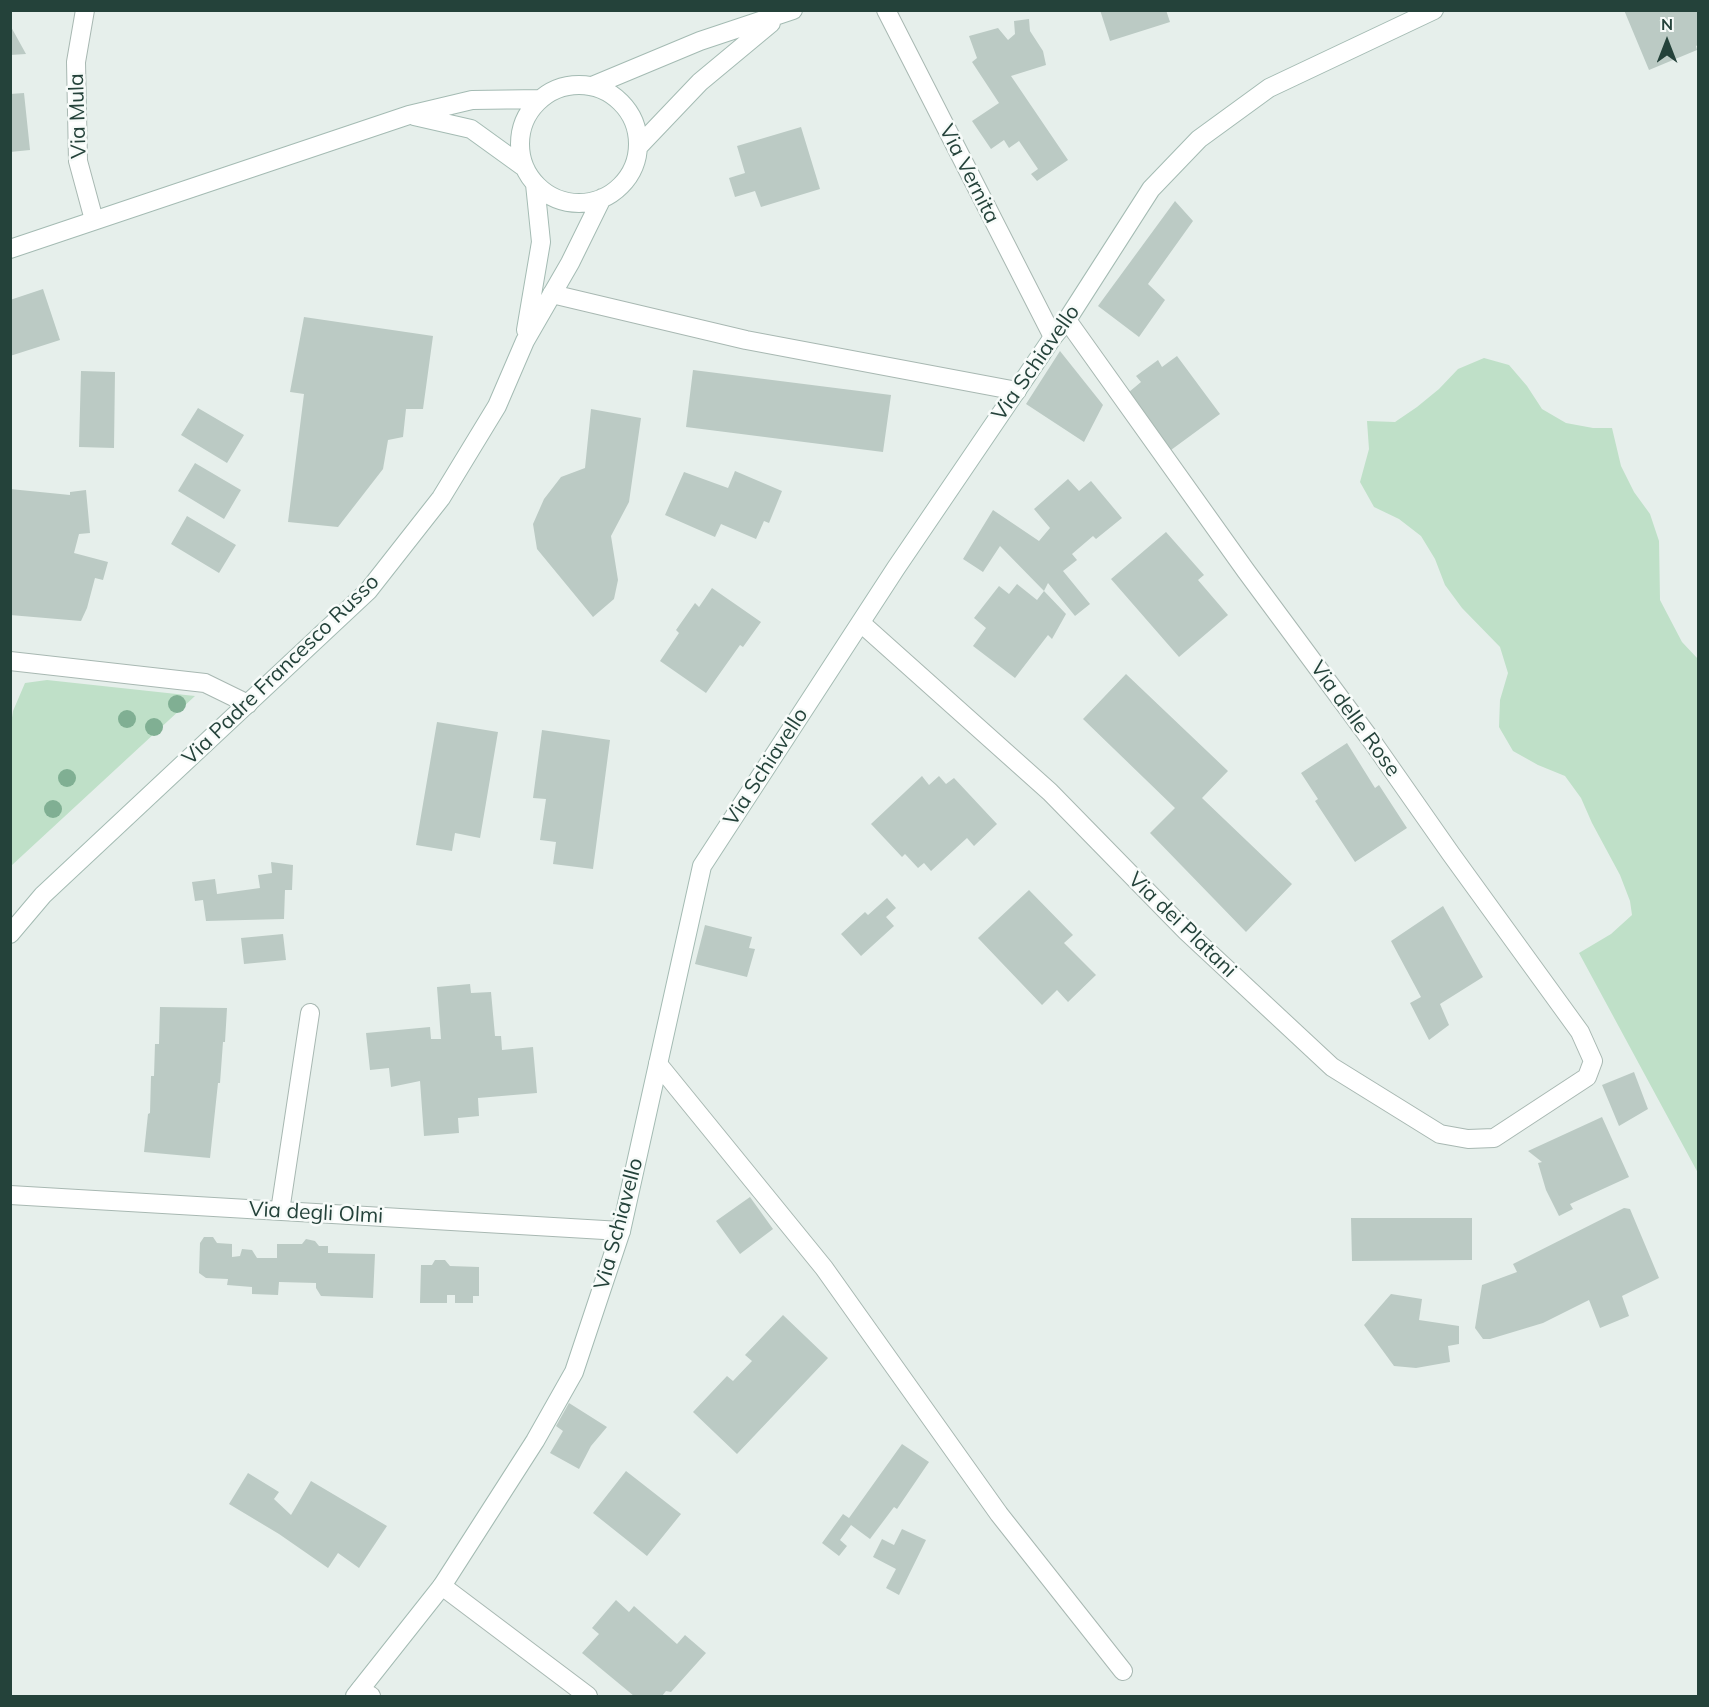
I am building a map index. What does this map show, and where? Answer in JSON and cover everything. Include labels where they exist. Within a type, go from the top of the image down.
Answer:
[{"type":"street","name":"Via Mula","points":[[85,10],[76,62],[78,161],[94,220]]},
{"type":"street","name":"Via Vernita","points":[[886,10],[1053,337]]},
{"type":"street","name":"Via Schiavello","points":[[362,1694],[442,1586],[535,1442],[574,1372],[621,1231],[702,866],[861,623],[1053,337],[1067,321],[1151,189],[1199,139],[1269,88],[1434,10]]},
{"type":"street","points":[[592,86],[700,41],[785,14]]},
{"type":"street","points":[[639,146],[700,82],[785,14]]},
{"type":"street","points":[[576,85],[592,86],[607,92],[626,108],[637,130],[639,146],[636,163],[628,178],[617,190],[586,203],[567,202],[549,195],[535,184],[525,168],[520,150],[521,130],[528,113],[541,99],[557,89],[576,85]]},
{"type":"street","points":[[10,249],[409,115],[472,100],[541,99]]},
{"type":"street","points":[[409,115],[471,129],[525,168]]},
{"type":"street","name":"Via Padre Francesco Russo","points":[[525,341],[541,242],[535,184]]},
{"type":"street","name":"Via Padre Francesco Russo","points":[[10,934],[43,895],[368,591],[441,498],[497,406],[525,341],[570,263],[602,198]]},
{"type":"street","points":[[552,294],[746,340],[1017,391]]},
{"type":"street","name":"Via delle Rose","points":[[1067,321],[1580,1032],[1593,1061],[1587,1077],[1538,1108]]},
{"type":"street","name":"Via dei Platani","points":[[861,623],[1050,792],[1187,932],[1332,1067],[1440,1134],[1468,1139],[1494,1138],[1538,1108]]},
{"type":"street","points":[[10,662],[205,683],[248,704]]},
{"type":"street","points":[[280,1211],[310,1013]]},
{"type":"street","points":[[658,1064],[824,1268],[999,1514],[1123,1671]]},
{"type":"street","name":"Via degli Olmi","points":[[10,1195],[621,1231]]},
{"type":"street","points":[[442,1586],[588,1696]]},
{"type":"green space","points":[[1484,358],[1509,365],[1527,386],[1542,409],[1566,423],[1593,428],[1612,428],[1621,466],[1634,492],[1650,514],[1659,541],[1660,600],[1682,642],[1698,659],[1698,1173],[1579,953],[1611,934],[1632,915],[1630,901],[1620,875],[1581,798],[1565,776],[1513,751],[1499,727],[1500,700],[1508,673],[1500,647],[1462,608],[1445,585],[1435,559],[1421,536],[1399,519],[1374,507],[1360,482],[1369,449],[1367,421],[1395,422],[1439,389],[1458,369]]},
{"type":"green space","points":[[47,680],[195,696],[11,866],[10,731],[13,711],[25,683]]},
{"type":"building","points":[[1100,10],[1166,10],[1170,22],[1110,41]]},
{"type":"building","points":[[1624,10],[1698,10],[1697,50],[1649,70]]},
{"type":"building","points":[[1029,19],[1030,31],[1043,51],[1046,65],[1011,76],[1068,160],[1037,181],[1031,174],[1038,169],[1019,141],[1009,148],[1004,140],[991,149],[972,121],[999,103],[972,62],[977,58],[969,36],[998,28],[1008,40],[1015,34],[1014,21]]},
{"type":"building","points":[[10,25],[26,54],[10,55]]},
{"type":"building","points":[[24,93],[30,150],[10,152],[10,94]]},
{"type":"building","points":[[801,127],[820,189],[761,207],[755,191],[735,197],[729,178],[745,173],[737,146]]},
{"type":"building","points":[[1175,201],[1193,221],[1148,284],[1165,300],[1139,337],[1098,306]]},
{"type":"building","points":[[43,289],[60,340],[10,356],[10,300]]},
{"type":"building","points":[[304,317],[433,336],[423,409],[406,409],[403,437],[388,440],[383,469],[338,527],[288,522],[304,394],[290,392]]},
{"type":"building","points":[[1060,351],[1103,405],[1084,442],[1026,404]]},
{"type":"building","points":[[1177,356],[1220,414],[1171,450],[1129,392],[1141,382],[1136,376],[1158,360],[1162,367]]},
{"type":"building","points":[[693,370],[891,395],[883,452],[686,427]]},
{"type":"building","points":[[81,371],[115,372],[114,448],[79,447]]},
{"type":"building","points":[[198,408],[244,435],[227,463],[181,435]]},
{"type":"building","points":[[591,409],[641,418],[629,502],[611,536],[618,580],[614,599],[593,617],[537,549],[533,524],[544,499],[561,477],[585,468]]},
{"type":"building","points":[[195,463],[241,490],[224,519],[178,491]]},
{"type":"building","points":[[735,471],[782,491],[769,523],[764,521],[756,539],[721,524],[715,537],[665,515],[684,472],[728,488]]},
{"type":"building","points":[[1068,479],[1079,491],[1091,481],[1122,518],[1096,539],[1093,536],[1072,554],[1077,560],[1063,571],[1090,604],[1075,616],[1048,583],[1044,591],[1000,546],[983,572],[963,559],[993,510],[1039,541],[1050,528],[1034,509]]},
{"type":"building","points":[[10,489],[70,495],[70,492],[86,490],[90,533],[79,534],[74,553],[108,562],[103,580],[95,578],[81,621],[10,615]]},
{"type":"building","points":[[187,516],[236,545],[219,573],[171,544]]},
{"type":"building","points":[[1166,532],[1204,575],[1198,580],[1228,615],[1179,657],[1111,579]]},
{"type":"building","points":[[1017,584],[1037,600],[1044,591],[1066,614],[1052,639],[1048,635],[1015,678],[973,646],[986,628],[974,618],[999,586],[1009,594]]},
{"type":"building","points":[[712,588],[761,622],[743,647],[740,645],[706,693],[660,661],[679,633],[676,630],[695,603],[699,607]]},
{"type":"building","points":[[1126,674],[1228,771],[1202,798],[1292,884],[1246,932],[1150,833],[1175,808],[1083,719]]},
{"type":"building","points":[[437,722],[498,732],[480,838],[455,833],[452,851],[416,845]]},
{"type":"building","points":[[542,730],[610,740],[593,869],[553,864],[556,842],[540,840],[546,799],[533,798]]},
{"type":"building","points":[[1347,743],[1375,788],[1379,785],[1407,828],[1355,862],[1315,801],[1318,799],[1301,773]]},
{"type":"building","points":[[922,776],[929,785],[939,776],[946,784],[954,778],[997,824],[974,846],[967,838],[931,871],[924,863],[918,868],[905,854],[902,857],[871,824]]},
{"type":"building","points":[[271,862],[293,865],[292,890],[285,890],[284,919],[206,921],[203,900],[195,901],[192,882],[215,879],[217,894],[260,888],[258,875],[272,873]]},
{"type":"building","points":[[1029,890],[1073,935],[1064,943],[1096,975],[1068,1002],[1057,990],[1042,1005],[978,938]]},
{"type":"building","points":[[887,898],[896,908],[886,917],[894,926],[861,956],[841,934],[865,912],[868,915]]},
{"type":"building","points":[[1443,906],[1483,977],[1440,1004],[1449,1025],[1429,1040],[1410,1003],[1421,997],[1391,941]]},
{"type":"building","points":[[705,925],[752,937],[749,948],[755,949],[747,977],[695,964]]},
{"type":"building","points":[[283,934],[286,960],[244,964],[241,938]]},
{"type":"building","points":[[470,984],[471,993],[491,992],[495,1036],[501,1036],[502,1050],[533,1047],[537,1093],[478,1098],[479,1116],[458,1118],[459,1133],[424,1136],[420,1081],[391,1087],[389,1068],[370,1070],[366,1033],[430,1027],[431,1039],[441,1039],[437,987]]},
{"type":"building","points":[[160,1007],[227,1008],[225,1042],[223,1042],[210,1158],[144,1152],[148,1114],[150,1113],[151,1076],[154,1076],[155,1044],[159,1044]]},
{"type":"building","points":[[1634,1072],[1648,1109],[1619,1126],[1602,1085]]},
{"type":"building","points":[[1602,1117],[1629,1177],[1570,1204],[1573,1209],[1559,1216],[1546,1190],[1538,1163],[1542,1162],[1528,1151]]},
{"type":"building","points":[[750,1197],[773,1229],[740,1254],[716,1221]]},
{"type":"building","points":[[1624,1208],[1630,1209],[1659,1278],[1622,1296],[1629,1316],[1600,1328],[1589,1300],[1543,1323],[1490,1339],[1483,1339],[1475,1328],[1482,1285],[1517,1272],[1513,1264]]},
{"type":"building","points":[[1351,1218],[1472,1218],[1472,1260],[1352,1261]]},
{"type":"building","points":[[204,1237],[213,1237],[217,1243],[232,1244],[232,1257],[240,1256],[242,1249],[252,1250],[257,1258],[277,1258],[277,1244],[302,1244],[306,1239],[315,1241],[319,1246],[328,1246],[328,1253],[375,1254],[373,1298],[321,1296],[316,1283],[279,1282],[278,1295],[252,1294],[252,1287],[227,1285],[228,1279],[206,1278],[199,1273],[200,1243]]},
{"type":"building","points":[[435,1260],[445,1260],[450,1266],[479,1267],[479,1296],[473,1296],[473,1303],[455,1303],[455,1295],[447,1295],[447,1303],[420,1303],[421,1265],[432,1265]]},
{"type":"building","points":[[1391,1294],[1422,1299],[1419,1320],[1459,1326],[1459,1344],[1448,1346],[1450,1362],[1416,1368],[1394,1366],[1364,1325]]},
{"type":"building","points":[[783,1315],[828,1358],[737,1454],[693,1412],[727,1376],[733,1381],[752,1361],[745,1355]]},
{"type":"building","points":[[569,1403],[607,1427],[591,1446],[579,1469],[550,1453],[563,1431],[556,1426]]},
{"type":"building","points":[[902,1444],[929,1462],[897,1509],[894,1507],[870,1539],[851,1525],[840,1540],[847,1546],[839,1556],[822,1543],[843,1514],[849,1518]]},
{"type":"building","points":[[626,1471],[681,1514],[647,1556],[593,1513]]},
{"type":"building","points":[[248,1473],[279,1492],[274,1499],[291,1515],[311,1481],[387,1526],[359,1568],[338,1553],[328,1568],[279,1534],[229,1504]]},
{"type":"building","points":[[902,1529],[926,1540],[899,1595],[886,1588],[896,1569],[873,1557],[882,1539],[894,1545]]},
{"type":"building","points":[[616,1600],[629,1612],[634,1606],[677,1644],[685,1635],[706,1653],[671,1692],[666,1691],[662,1696],[634,1696],[582,1653],[599,1634],[592,1628]]}]
